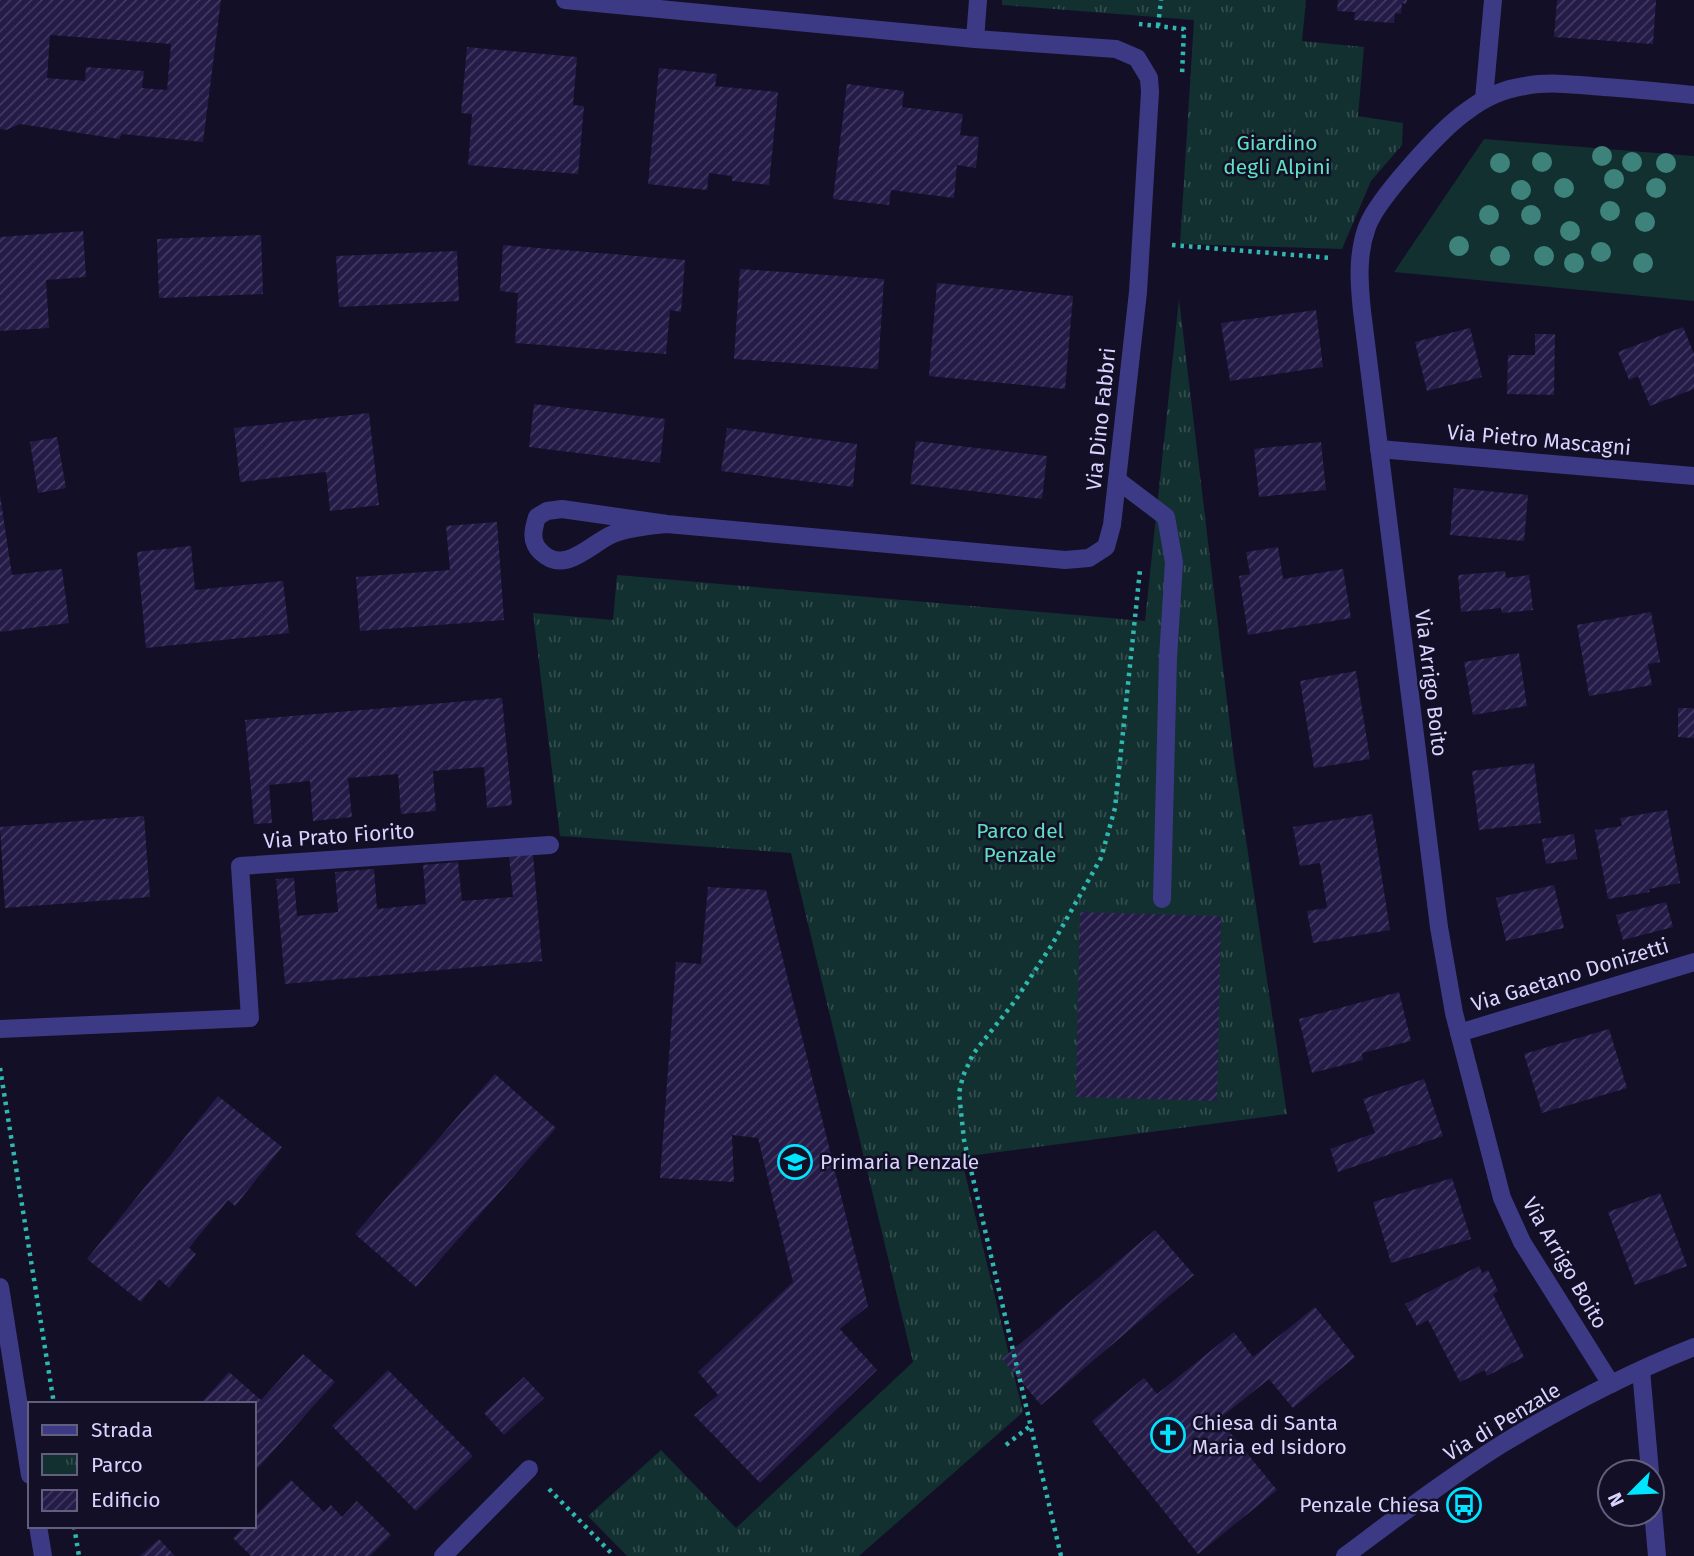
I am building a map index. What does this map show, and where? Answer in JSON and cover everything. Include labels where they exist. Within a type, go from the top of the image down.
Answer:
[{"type":"street","name":"Via Dino Fabbri","points":[[565,0],[975,39],[1116,49],[1138,58],[1149,78],[1142,242],[1110,539],[1099,554],[1065,560],[667,524],[562,509],[547,510],[537,517],[533,531],[534,545],[543,555],[557,561],[580,555],[612,534],[667,524]]},
{"type":"street","points":[[975,39],[978,0]]},
{"type":"street","points":[[1484,99],[1493,0]]},
{"type":"street","name":"Via Arrigo Boito","points":[[1611,1384],[1540,1272],[1513,1223],[1493,1168],[1459,1033],[1438,927],[1359,282],[1359,260],[1368,223],[1381,202],[1450,126],[1484,99],[1525,85],[1551,83],[1694,94]]},
{"type":"street","name":"Via Pietro Mascagni","points":[[1379,449],[1694,477]]},
{"type":"street","points":[[1117,480],[1166,517],[1174,562],[1168,658],[1162,899]]},
{"type":"street","name":"Via Prato Fiorito","points":[[0,1029],[250,1018],[240,866],[550,845]]},
{"type":"street","name":"Via Gaetano Donizetti","points":[[1459,1033],[1694,962]]},
{"type":"street","points":[[0,1287],[28,1462]]},
{"type":"street","name":"Via di Penzale","points":[[1345,1556],[1503,1443],[1611,1384],[1694,1347]]},
{"type":"street","points":[[1641,1370],[1649,1458]]},
{"type":"street","points":[[443,1556],[529,1469]]},
{"type":"street","points":[[38,1528],[43,1556]]},
{"type":"street","points":[[1655,1528],[1657,1556]]},
{"type":"path","points":[[1158,26],[1161,0]]},
{"type":"path","points":[[1130,24],[1184,29],[1181,83]]},
{"type":"path","points":[[1171,258],[1173,232]]},
{"type":"path","points":[[1172,245],[1359,260]]},
{"type":"path","points":[[1061,1556],[964,1140],[959,1093],[973,1054],[1023,990],[1101,858],[1115,808],[1140,569]]},
{"type":"path","points":[[0,1068],[54,1402]]},
{"type":"path","points":[[1006,1445],[1031,1426]]},
{"type":"path","points":[[529,1469],[614,1556]]},
{"type":"path","points":[[74,1528],[79,1556]]},
{"type":"green space","name":"Giardino degli Alpini","points":[[1002,0],[1306,0],[1302,41],[1364,47],[1358,116],[1403,123],[1402,145],[1371,181],[1342,249],[1180,244],[1194,20],[1002,5]]},
{"type":"green space","points":[[1484,139],[1694,156],[1694,301],[1394,272]]},
{"type":"green space","name":"Parco del Penzale","points":[[1179,299],[1234,759],[1287,1114],[961,1157],[1023,1412],[859,1556],[627,1556],[588,1516],[661,1450],[736,1528],[913,1362],[791,853],[560,836],[533,613],[613,620],[617,575],[1145,621]]},
{"type":"building","points":[[0,0],[221,0],[203,142],[122,134],[119,139],[20,124],[6,130],[0,129]],"holes":[[[50,35],[171,44],[167,90],[142,88],[144,71],[86,67],[85,81],[47,78]]]},
{"type":"building","points":[[1338,0],[1407,0],[1406,4],[1402,3],[1401,14],[1395,13],[1394,23],[1354,20],[1355,12],[1337,11]]},
{"type":"building","points":[[1557,0],[1656,0],[1653,44],[1554,37]]},
{"type":"building","points":[[467,47],[577,57],[573,105],[584,106],[578,174],[468,165],[472,114],[461,113]]},
{"type":"building","points":[[659,68],[717,74],[715,86],[778,92],[769,185],[732,181],[732,176],[709,173],[707,190],[648,184]]},
{"type":"building","points":[[847,84],[904,91],[902,107],[963,114],[960,135],[979,137],[976,168],[957,165],[954,198],[891,190],[889,205],[833,199]]},
{"type":"building","points":[[83,231],[86,277],[46,280],[49,328],[0,331],[0,237]]},
{"type":"building","points":[[261,235],[263,294],[159,298],[157,239]]},
{"type":"building","points":[[503,245],[685,260],[681,312],[670,310],[666,354],[515,343],[518,293],[500,291]]},
{"type":"building","points":[[457,251],[459,301],[339,307],[336,256]]},
{"type":"building","points":[[740,269],[884,279],[878,369],[734,359]]},
{"type":"building","points":[[937,283],[1073,296],[1065,389],[929,376]]},
{"type":"building","points":[[1316,310],[1323,367],[1230,381],[1221,323]]},
{"type":"building","points":[[1683,327],[1694,354],[1694,389],[1650,406],[1638,376],[1629,380],[1618,352]]},
{"type":"building","points":[[1470,328],[1482,377],[1427,391],[1415,342]]},
{"type":"building","points":[[1535,334],[1555,334],[1554,395],[1507,394],[1508,355],[1535,355]]},
{"type":"building","points":[[534,404],[665,419],[660,463],[529,447]]},
{"type":"building","points":[[369,413],[379,505],[330,511],[326,472],[240,482],[234,428]]},
{"type":"building","points":[[727,428],[857,444],[853,487],[721,471]]},
{"type":"building","points":[[57,437],[66,488],[38,493],[30,442]]},
{"type":"building","points":[[916,441],[1047,456],[1042,499],[910,484]]},
{"type":"building","points":[[1321,442],[1326,490],[1259,497],[1254,449]]},
{"type":"building","points":[[1454,488],[1528,495],[1524,541],[1450,535]]},
{"type":"building","points":[[0,495],[12,575],[62,569],[69,623],[0,632]]},
{"type":"building","points":[[497,522],[504,620],[360,631],[356,577],[450,570],[446,526]]},
{"type":"building","points":[[191,546],[195,590],[283,581],[289,633],[146,648],[137,552]]},
{"type":"building","points":[[1278,547],[1283,579],[1343,569],[1351,618],[1248,635],[1239,576],[1250,574],[1246,552]]},
{"type":"building","points":[[1505,571],[1506,578],[1529,575],[1533,610],[1502,613],[1501,608],[1461,612],[1458,575]]},
{"type":"building","points":[[1651,612],[1660,662],[1648,664],[1652,685],[1589,696],[1577,625]]},
{"type":"building","points":[[1519,653],[1527,706],[1473,715],[1464,662]]},
{"type":"building","points":[[1356,671],[1370,759],[1314,768],[1300,681]]},
{"type":"building","points":[[502,698],[512,805],[487,808],[484,767],[433,771],[436,811],[401,814],[398,774],[348,778],[352,817],[313,821],[310,781],[269,785],[272,823],[254,824],[245,720]]},
{"type":"building","points":[[1678,708],[1694,708],[1694,738],[1678,737]]},
{"type":"building","points":[[1534,763],[1541,823],[1479,830],[1472,771]]},
{"type":"building","points":[[1667,810],[1680,883],[1649,889],[1650,892],[1608,899],[1595,830],[1622,826],[1620,818]]},
{"type":"building","points":[[1372,814],[1390,930],[1313,943],[1307,911],[1327,908],[1320,863],[1300,866],[1293,827]]},
{"type":"building","points":[[144,816],[150,897],[5,908],[0,827]]},
{"type":"building","points":[[1574,834],[1577,859],[1546,864],[1542,839]]},
{"type":"building","points":[[533,854],[542,961],[285,984],[276,879],[294,878],[297,916],[338,912],[335,872],[374,869],[377,909],[426,904],[423,865],[458,862],[462,901],[513,897],[509,856]]},
{"type":"building","points":[[1554,885],[1564,928],[1506,941],[1496,898]]},
{"type":"building","points":[[708,887],[766,890],[868,1306],[840,1329],[877,1370],[760,1483],[694,1415],[718,1395],[698,1372],[793,1282],[758,1138],[732,1135],[734,1182],[660,1178],[676,962],[701,964]]},
{"type":"building","points":[[1666,902],[1673,927],[1623,940],[1616,915]]},
{"type":"building","points":[[1080,912],[1221,916],[1217,1101],[1076,1097]]},
{"type":"building","points":[[1399,992],[1411,1041],[1362,1053],[1363,1060],[1312,1073],[1299,1019]]},
{"type":"building","points":[[1609,1029],[1627,1088],[1542,1113],[1524,1054]]},
{"type":"building","points":[[495,1074],[556,1128],[416,1287],[355,1234]]},
{"type":"building","points":[[1424,1079],[1443,1136],[1338,1172],[1330,1149],[1375,1133],[1363,1099]]},
{"type":"building","points":[[218,1096],[282,1147],[235,1206],[228,1200],[189,1248],[196,1254],[169,1288],[159,1279],[141,1302],[87,1259]]},
{"type":"building","points":[[1452,1178],[1471,1239],[1391,1263],[1373,1202]]},
{"type":"building","points":[[1660,1193],[1687,1266],[1635,1285],[1608,1212]]},
{"type":"building","points":[[1155,1230],[1194,1275],[1041,1405],[1002,1359]]},
{"type":"building","points":[[1479,1266],[1482,1273],[1488,1270],[1498,1291],[1493,1294],[1524,1357],[1487,1376],[1485,1370],[1460,1382],[1428,1320],[1417,1326],[1405,1304]]},
{"type":"building","name":"Chiesa di Santa Maria ed Isidoro","points":[[1315,1307],[1355,1357],[1293,1408],[1269,1379],[1219,1419],[1277,1490],[1198,1554],[1092,1421],[1144,1378],[1157,1394],[1234,1332],[1253,1357]]},
{"type":"building","points":[[303,1354],[335,1382],[258,1468],[256,1402],[203,1401],[229,1372],[261,1400]]},
{"type":"building","points":[[388,1370],[473,1456],[416,1511],[332,1426]]},
{"type":"building","points":[[524,1377],[544,1398],[504,1435],[484,1413]]},
{"type":"building","points":[[291,1480],[324,1512],[331,1505],[342,1517],[357,1501],[391,1535],[370,1556],[251,1556],[233,1538],[243,1528],[256,1528],[256,1515]]},
{"type":"building","points":[[159,1539],[175,1556],[140,1556]]},
{"type":"place","name":"Primaria Penzale","points":[[795,1162]]},
{"type":"place","name":"Chiesa di Santa Maria ed Isidoro","points":[[1168,1435]]},
{"type":"place","name":"Penzale Chiesa","points":[[1464,1505]]}]
